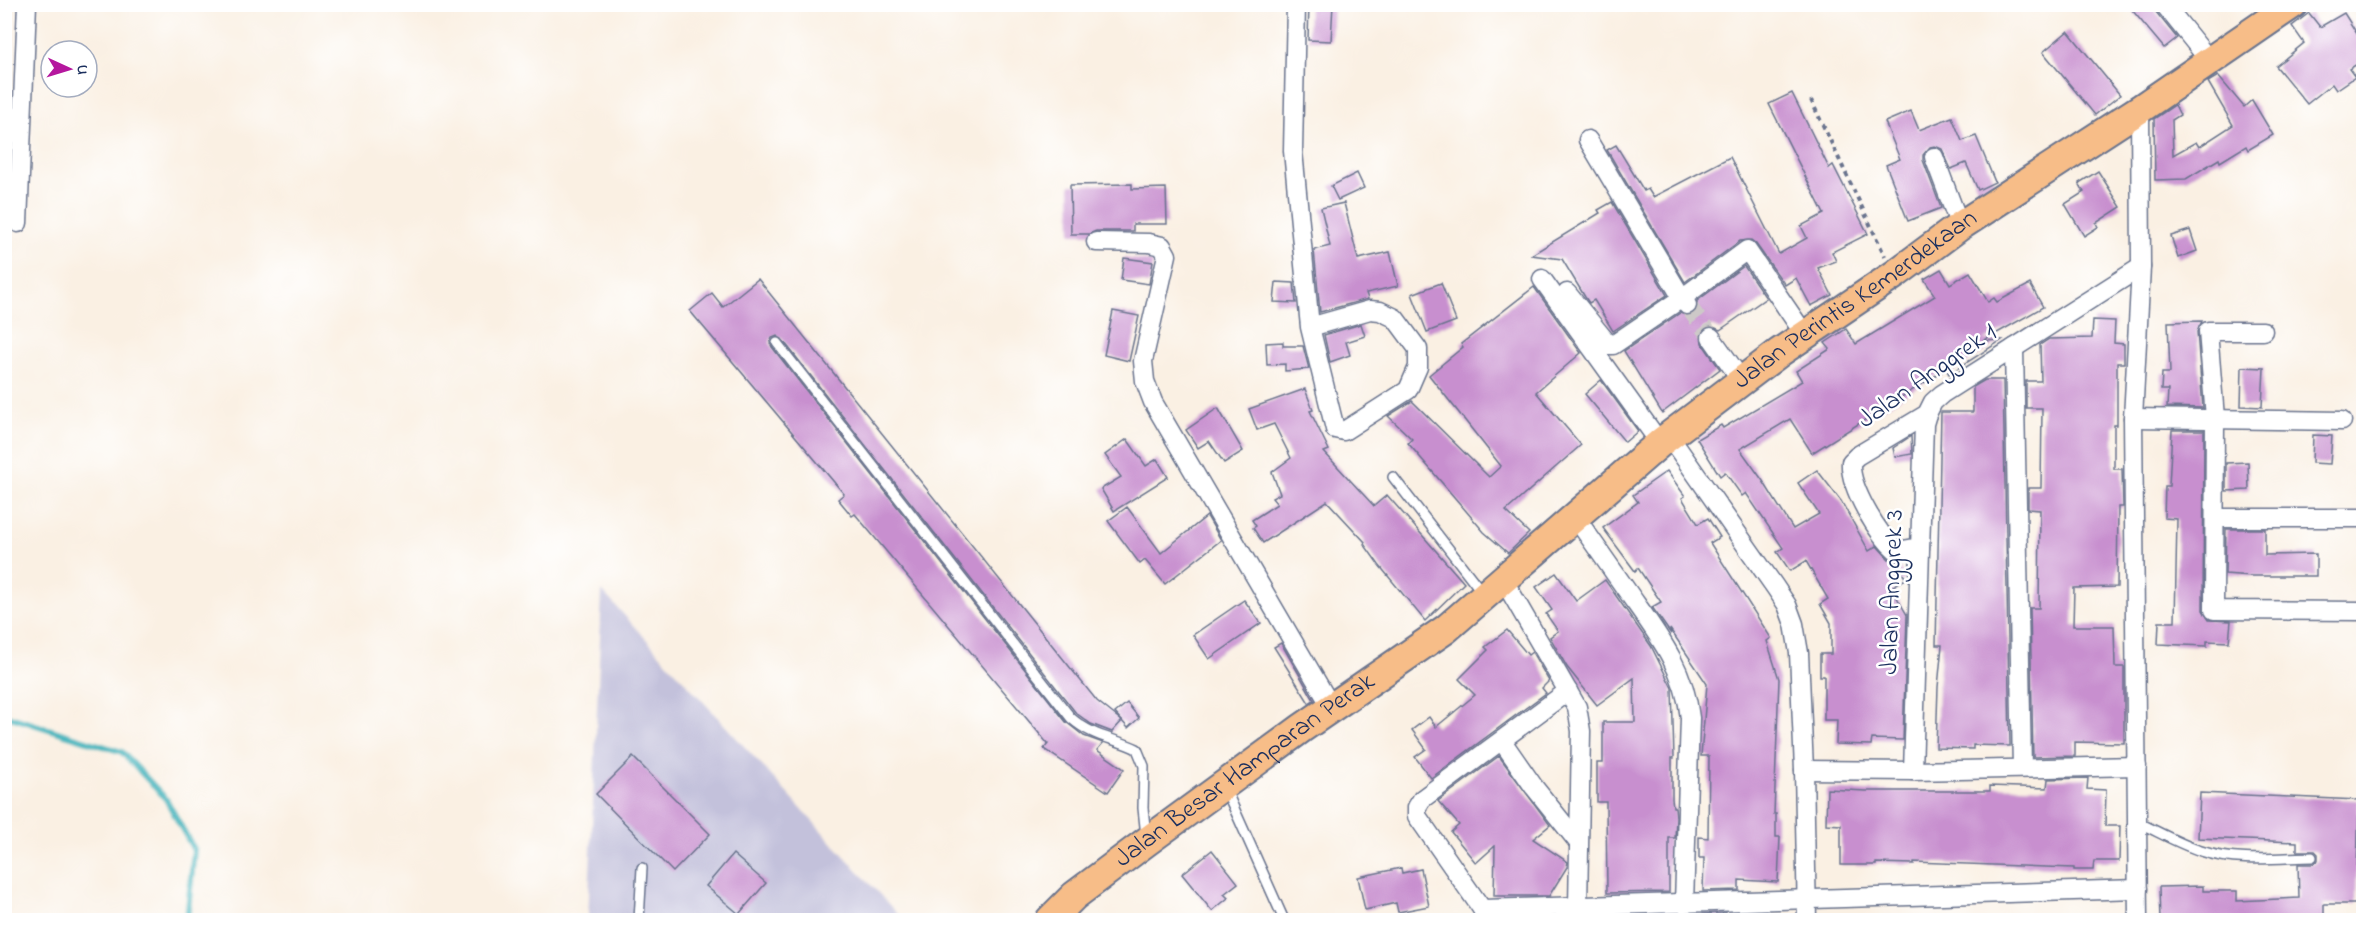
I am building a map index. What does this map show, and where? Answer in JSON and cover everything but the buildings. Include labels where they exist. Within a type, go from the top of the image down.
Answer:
[{"type":"main road","name":"Jalan Perintis Kemerdekaan","points":[[1446,628],[1664,440],[1742,381],[1960,226],[2140,109],[2293,4]]},
{"type":"main road","name":"Jalan Besar Hamparan Perak","points":[[1050,921],[1074,896],[1146,842],[1446,628]]},
{"type":"street","points":[[18,223],[27,4]]},
{"type":"street","points":[[1296,4],[1293,151],[1310,327],[1335,429],[1344,431],[1408,390],[1418,366],[1418,350],[1395,318],[1380,311],[1370,310],[1310,327]]},
{"type":"street","points":[[2164,4],[2209,60]]},
{"type":"street","points":[[2138,921],[2133,418],[2140,267],[2140,109]]},
{"type":"street","points":[[1588,140],[1684,301]]},
{"type":"street","points":[[1934,157],[1960,226]]},
{"type":"street","points":[[1096,242],[1149,243],[1162,246],[1167,255],[1143,360],[1145,381],[1153,402],[1332,708]]},
{"type":"street","points":[[1805,335],[1747,250],[1684,301],[1612,345],[1609,345],[1548,279],[1787,605],[1794,624],[1799,653],[1804,770],[1806,921]]},
{"type":"street","name":"Jalan Anggrek 1","points":[[1920,547],[1897,551],[1892,547],[1869,515],[1850,472],[1851,462],[1857,456],[1927,414],[1933,402],[1942,394],[2140,267]]},
{"type":"street","points":[[2263,331],[2208,332],[2215,418],[2214,610],[2364,611]]},
{"type":"street","points":[[1710,337],[1742,381]]},
{"type":"street","points":[[2014,348],[2022,768]]},
{"type":"street","name":"Jalan Anggrek 3","points":[[1913,771],[1924,424],[1927,414]]},
{"type":"street","points":[[2133,418],[2342,421]]},
{"type":"street","points":[[1576,518],[1664,643],[1677,667],[1688,698],[1684,903]]},
{"type":"street","points":[[2215,518],[2364,518]]},
{"type":"street","points":[[1493,586],[1577,707],[1581,731],[1578,908]]},
{"type":"street","points":[[1568,691],[1422,800],[1417,807],[1418,816],[1484,915],[1684,903],[2138,889]]},
{"type":"street","points":[[1502,741],[1534,788],[1578,842]]},
{"type":"street","points":[[1804,770],[1913,771],[2137,766]]},
{"type":"lane","points":[[777,342],[1071,718],[1083,729],[1102,738],[1118,740],[1137,749],[1144,766],[1143,808],[1146,842]]},
{"type":"lane","points":[[1393,477],[1493,586]]},
{"type":"lane","points":[[1224,786],[1284,921]]},
{"type":"lane","points":[[2137,822],[2200,851],[2222,856],[2248,860],[2312,857]]},
{"type":"lane","points":[[639,921],[642,868]]},
{"type":"path","points":[[1811,100],[1894,275]]},
{"type":"shaded area","points":[[602,591],[903,920],[588,920]]},
{"type":"waterway","points":[[4,715],[122,752],[166,799],[194,850],[187,920]]},
{"type":"tunnel","points":[[1687,305],[1711,337]]}]
